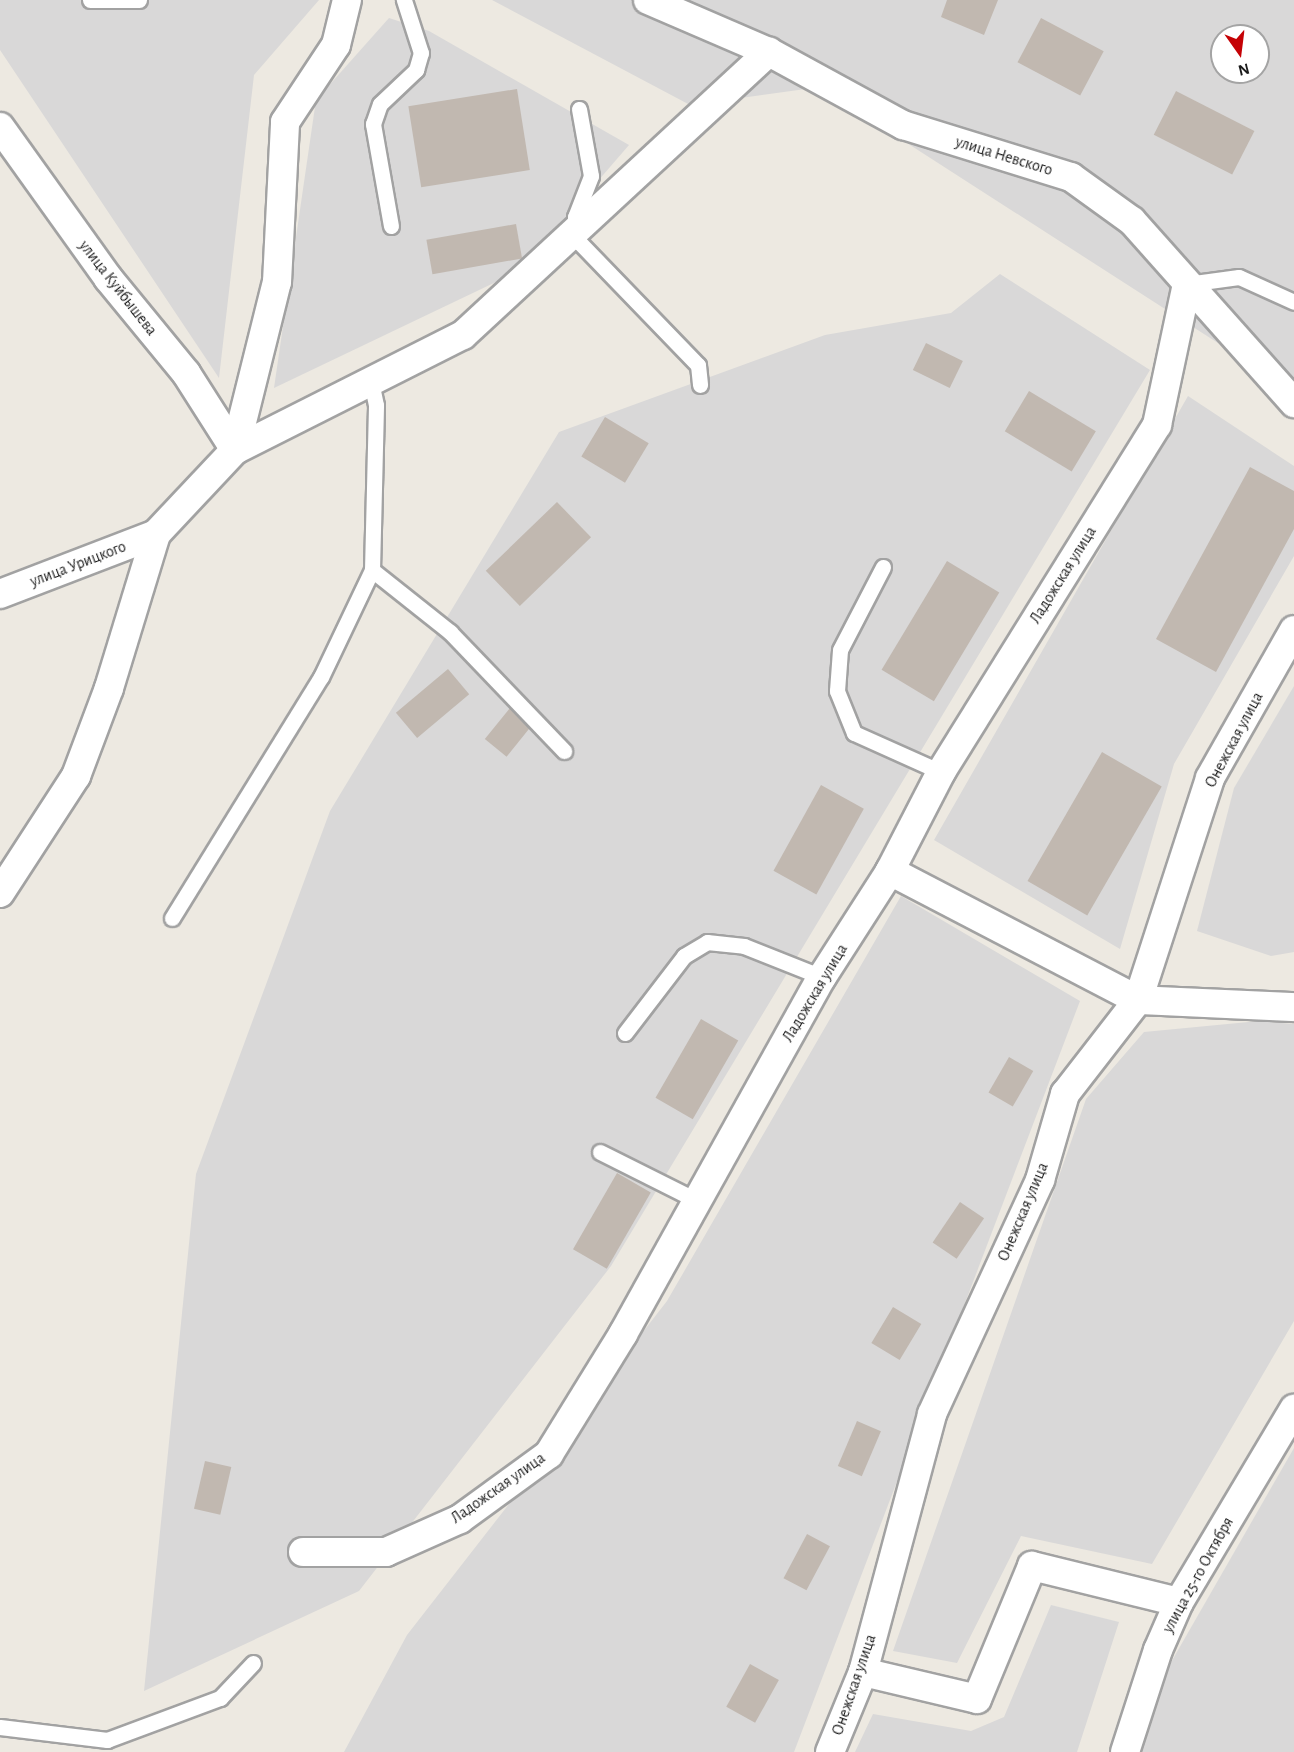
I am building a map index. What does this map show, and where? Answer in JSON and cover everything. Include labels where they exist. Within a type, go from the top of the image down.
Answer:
[{"type":"street","points":[[234,450],[278,282],[285,122],[336,45],[347,0]]},
{"type":"street","name":"улица Невского","points":[[648,0],[769,52],[903,125],[1071,177],[1132,221],[1294,403]]},
{"type":"street","points":[[0,893],[76,776],[109,688],[156,534],[234,450],[463,335],[769,52]]},
{"type":"street","name":"улица Куйбышева","points":[[0,127],[108,278],[186,373],[234,450]]},
{"type":"street","name":"Ладожская улица","points":[[303,1552],[386,1552],[460,1519],[549,1454],[623,1334],[822,977],[890,871],[941,772],[1157,425],[1187,284]]},
{"type":"street","name":"улица Урицкого","points":[[0,594],[156,534]]},
{"type":"street","name":"Онежская улица","points":[[830,1752],[862,1672],[932,1414],[1040,1180],[1065,1094],[1138,1000],[1210,778],[1294,630]]},
{"type":"street","points":[[890,871],[1138,1000],[1294,1007]]},
{"type":"street","name":"улица 25-го Октября","points":[[1125,1752],[1158,1650],[1179,1602],[1294,1409]]},
{"type":"street","points":[[862,1672],[977,1699],[1032,1566],[1179,1602]]},
{"type":"lane","points":[[90,0],[139,0]]},
{"type":"lane","points":[[391,226],[374,124],[380,104],[416,70],[421,53],[404,0]]},
{"type":"lane","points":[[579,110],[591,176],[575,217],[575,232],[580,243],[699,365],[700,385]]},
{"type":"lane","points":[[1187,284],[1239,277],[1294,302]]},
{"type":"lane","points":[[172,918],[321,677],[372,570],[376,405],[371,382]]},
{"type":"lane","points":[[883,567],[840,650],[837,691],[854,733],[941,772]]},
{"type":"lane","points":[[372,570],[450,632],[564,750]]},
{"type":"lane","points":[[625,1033],[684,956],[707,942],[744,946],[822,977]]},
{"type":"lane","points":[[600,1152],[696,1200]]},
{"type":"lane","points":[[0,1727],[107,1740],[220,1698],[253,1663]]},
{"type":"shaded area","points":[[0,0],[319,0],[254,75],[219,378],[0,50]]},
{"type":"shaded area","points":[[492,0],[1294,0],[1294,392],[820,87],[690,105]]},
{"type":"shaded area","points":[[389,18],[429,31],[629,145],[521,270],[274,388],[316,100]]},
{"type":"shaded area","points":[[1000,274],[1150,370],[611,1266],[359,1591],[144,1691],[196,1174],[330,811],[559,432],[825,335],[951,313]]},
{"type":"shaded area","points":[[1188,396],[1294,466],[1294,556],[1174,764],[1120,949],[934,840]]},
{"type":"shaded area","points":[[1294,686],[1294,952],[1271,956],[1197,931],[1234,788]]},
{"type":"shaded area","points":[[901,896],[1080,1001],[794,1752],[344,1752],[407,1635],[667,1301]]},
{"type":"shaded area","points":[[1259,1021],[1294,1024],[1294,1321],[1152,1564],[1021,1536],[957,1663],[893,1651],[1086,1099],[1144,1032]]},
{"type":"shaded area","points":[[1294,1448],[1294,1752],[1139,1752],[1162,1678]]},
{"type":"shaded area","points":[[1051,1605],[1119,1622],[1077,1752],[855,1752],[873,1714],[971,1731],[1004,1717]]},
{"type":"building","points":[[947,0],[998,0],[984,35],[941,17]]},
{"type":"building","points":[[1041,18],[1104,51],[1080,95],[1018,62]]},
{"type":"building","points":[[517,89],[530,170],[421,187],[408,106]]},
{"type":"building","points":[[1176,91],[1254,131],[1232,175],[1154,135]]},
{"type":"building","points":[[516,224],[522,258],[432,274],[426,240]]},
{"type":"building","points":[[926,343],[963,361],[950,388],[913,370]]},
{"type":"building","points":[[1029,391],[1096,431],[1072,471],[1005,431]]},
{"type":"building","points":[[605,417],[649,443],[625,483],[581,456]]},
{"type":"building","points":[[1250,467],[1294,491],[1294,529],[1216,672],[1156,639]]},
{"type":"building","points":[[557,502],[591,537],[520,606],[486,571]]},
{"type":"building","points":[[947,561],[999,592],[934,701],[882,670]]},
{"type":"building","points":[[448,669],[469,694],[417,738],[396,713]]},
{"type":"building","points":[[510,708],[532,726],[507,757],[485,739]]},
{"type":"building","points":[[1102,752],[1162,786],[1087,916],[1028,881]]},
{"type":"building","points":[[821,785],[864,809],[816,894],[773,871]]},
{"type":"building","points":[[701,1019],[738,1040],[693,1119],[656,1098]]},
{"type":"building","points":[[1009,1057],[1033,1071],[1013,1107],[988,1093]]},
{"type":"building","points":[[617,1173],[651,1192],[607,1269],[573,1249]]},
{"type":"building","points":[[960,1202],[984,1218],[957,1259],[933,1243]]},
{"type":"building","points":[[893,1307],[921,1324],[900,1360],[871,1343]]},
{"type":"building","points":[[857,1421],[881,1431],[862,1476],[838,1466]]},
{"type":"building","points":[[205,1461],[231,1467],[220,1515],[194,1509]]},
{"type":"building","points":[[807,1534],[830,1546],[806,1590],[784,1578]]},
{"type":"building","points":[[750,1664],[779,1680],[755,1723],[726,1707]]}]
